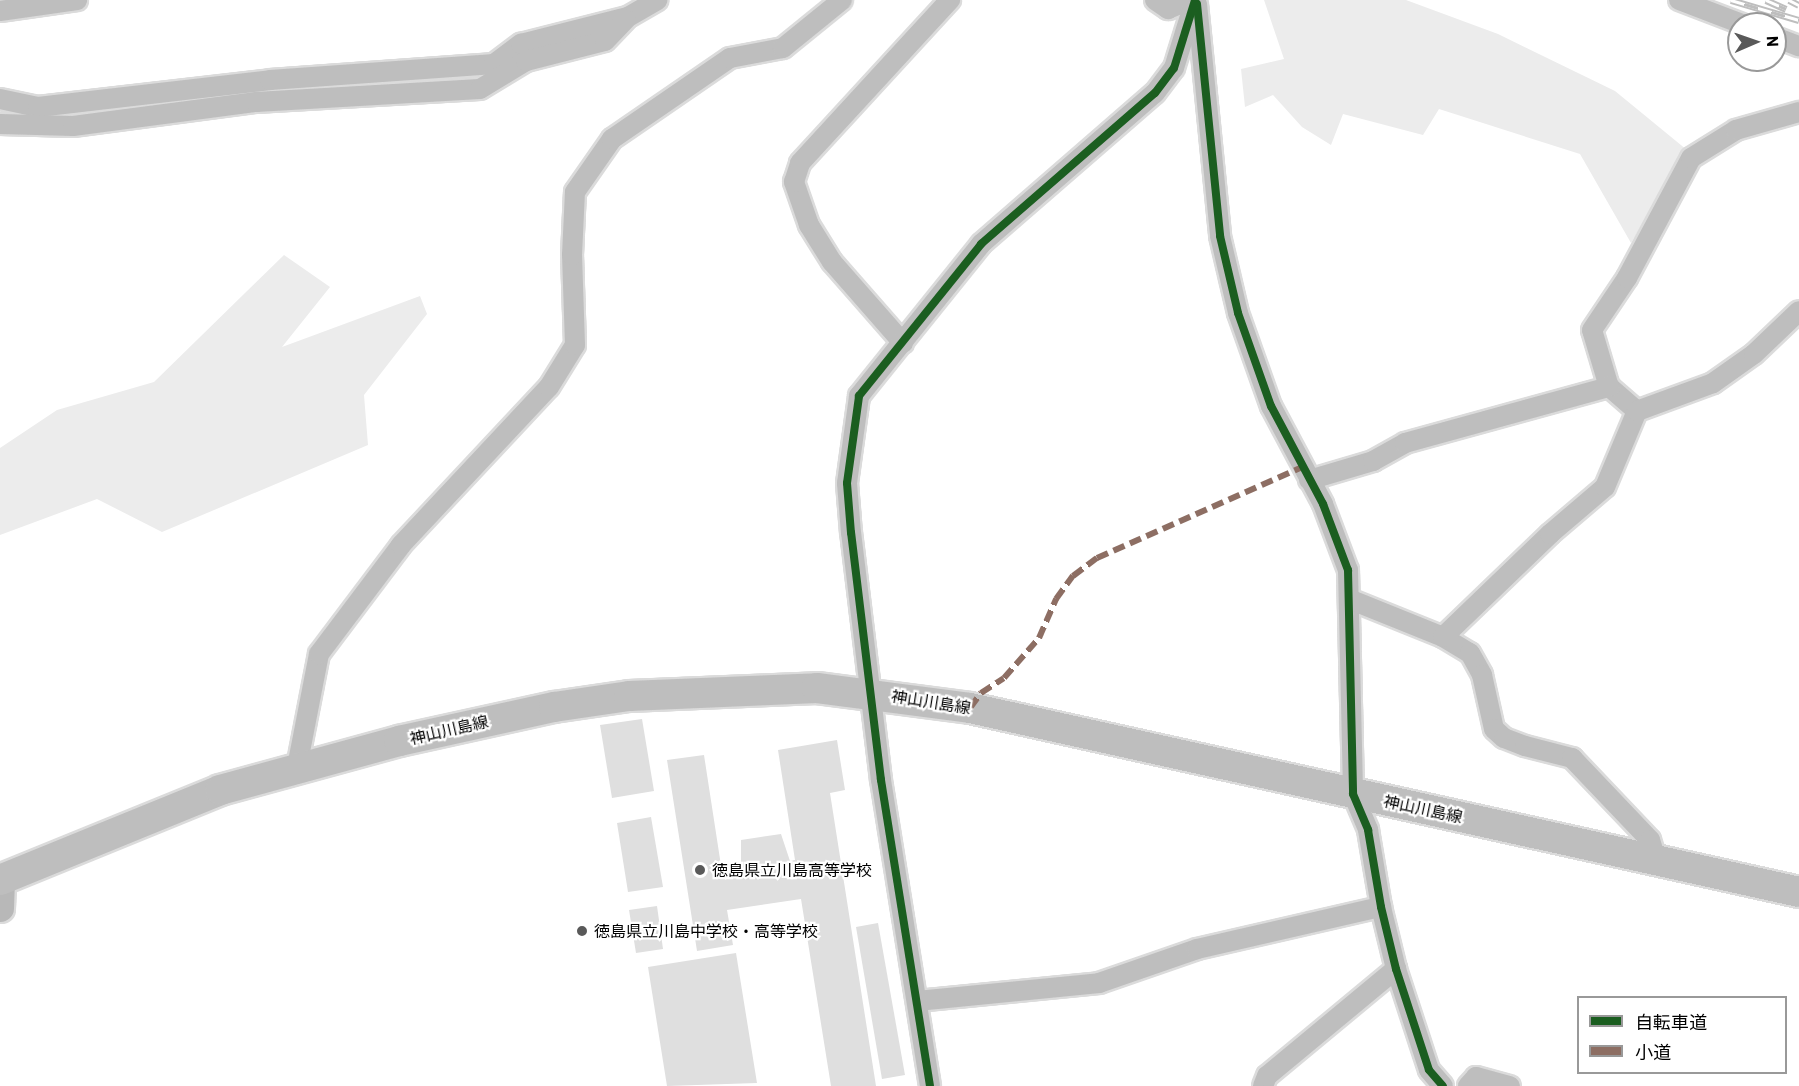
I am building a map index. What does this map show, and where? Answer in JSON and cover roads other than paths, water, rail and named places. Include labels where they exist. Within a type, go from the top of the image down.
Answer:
[{"type":"main road","name":"神山川島線","points":[[0,889],[220,790],[297,767],[544,709],[628,696],[763,687],[871,694],[970,708],[1799,892]]},
{"type":"street","points":[[0,11],[77,0]]},
{"type":"street","points":[[0,124],[73,126],[256,102],[480,89],[526,61],[605,41],[628,17],[657,0]]},
{"type":"street","points":[[297,767],[319,654],[401,546],[549,387],[575,345],[572,255],[575,192],[612,139],[730,58],[783,48],[842,0]]},
{"type":"street","points":[[903,343],[832,262],[809,225],[794,182],[800,163],[950,0]]},
{"type":"street","points":[[1155,0],[1168,9],[1189,0]]},
{"type":"street","points":[[930,1086],[871,694],[847,483],[859,396],[981,244],[1155,93],[1174,68],[1196,0]]},
{"type":"street","points":[[1196,0],[1220,236],[1238,313],[1271,406],[1340,543],[1348,570],[1353,794],[1368,830],[1381,907],[1396,969],[1429,1070],[1443,1086]]},
{"type":"street","points":[[1679,0],[1727,18]]},
{"type":"street","points":[[0,99],[38,107],[270,80],[494,64],[521,44],[628,17]]},
{"type":"street","points":[[1637,411],[1608,387],[1592,330],[1628,278],[1691,158],[1736,130],[1799,112]]},
{"type":"street","points":[[1443,637],[1550,534],[1605,488],[1637,411],[1713,383],[1754,354],[1799,311]]},
{"type":"street","points":[[1309,480],[1373,461],[1405,443],[1608,387]]},
{"type":"street","points":[[1349,599],[1443,637],[1470,653],[1482,675],[1494,729],[1504,738],[1525,746],[1572,758],[1650,840],[1656,860]]},
{"type":"street","points":[[917,1001],[1099,983],[1197,949],[1381,907]]},
{"type":"street","points":[[1263,1086],[1267,1076],[1396,969]]},
{"type":"street","points":[[1468,1086],[1476,1077],[1510,1086]]},
{"type":"railway","points":[[1731,0],[1799,20]]},
{"type":"railway","points":[[1766,0],[1786,9]]},
{"type":"railway","points":[[1789,0],[1799,5]]},
{"type":"place","name":"徳島県立川島高等学校","points":[[700,870]]},
{"type":"place","name":"徳島県立川島中学校・高等学校","points":[[582,931]]}]
